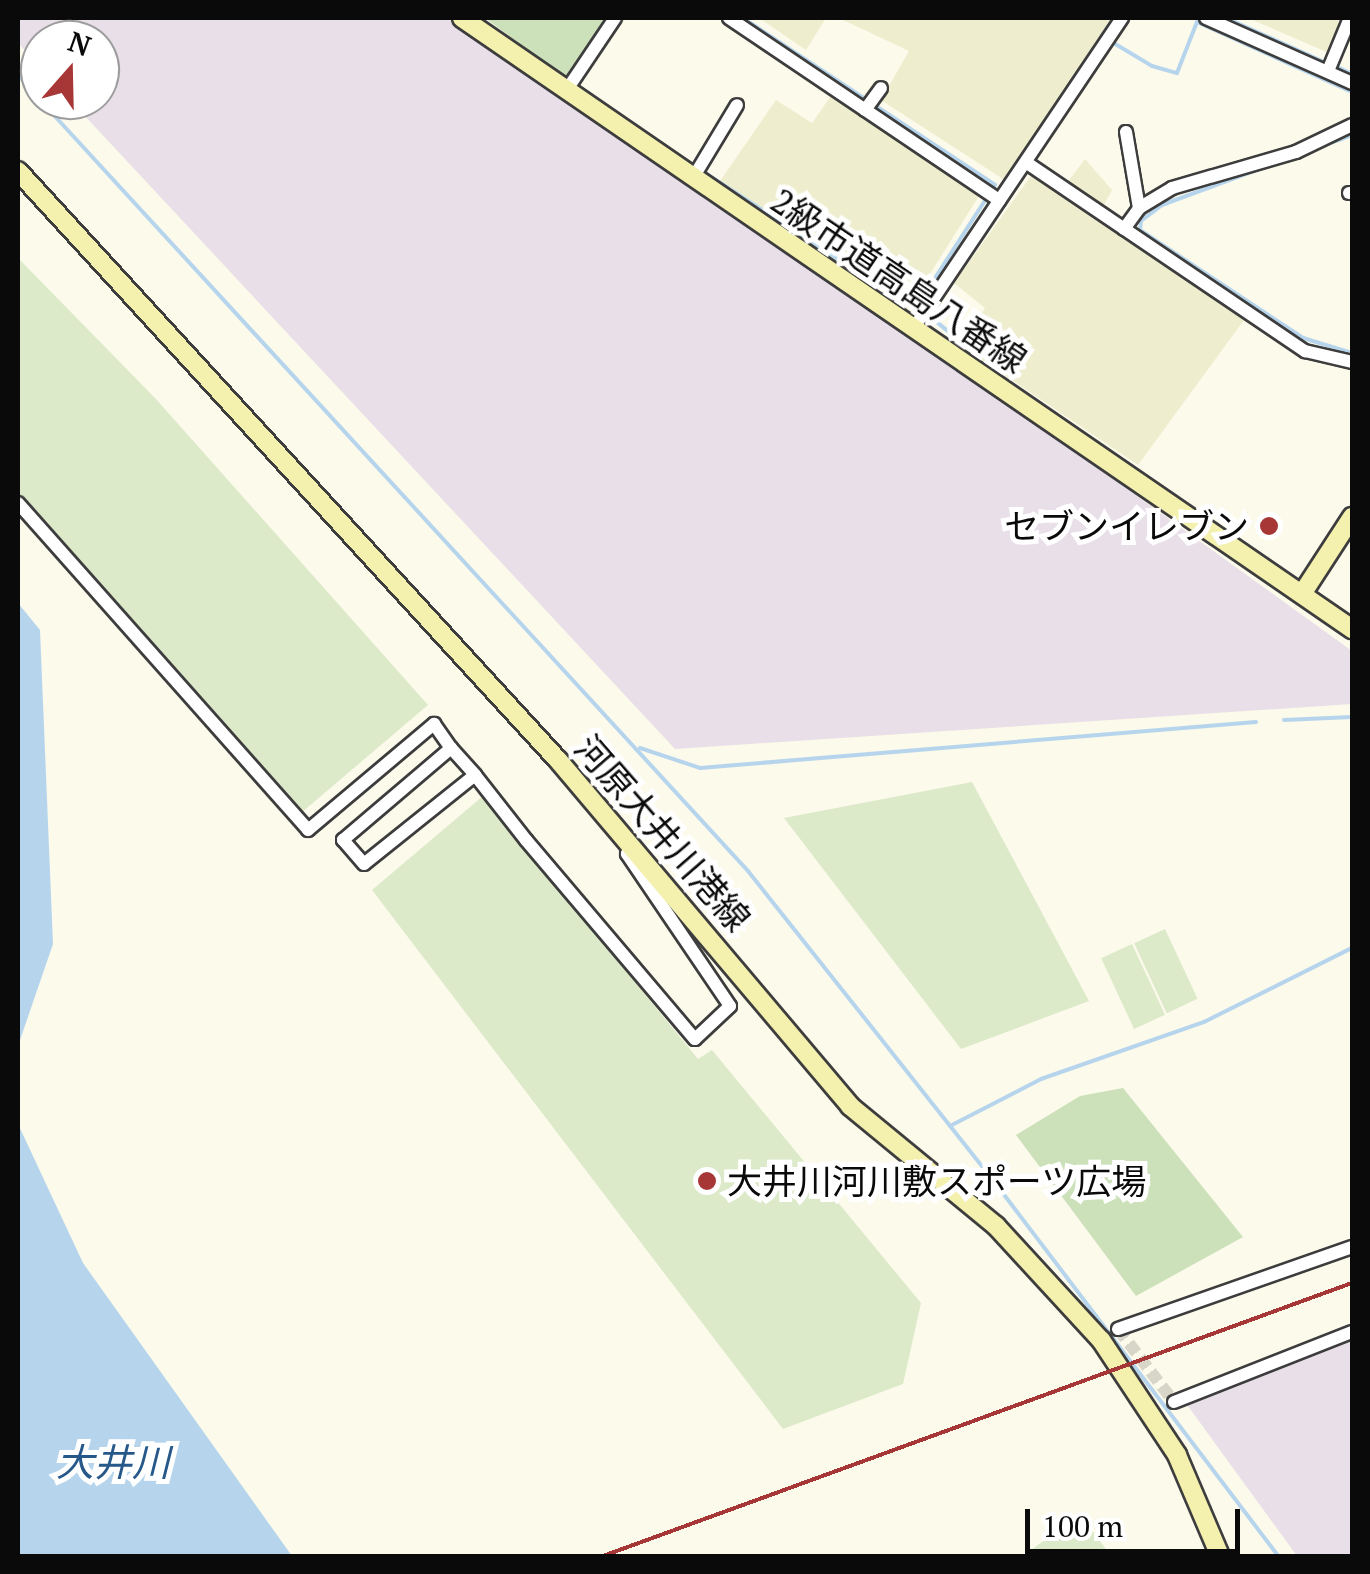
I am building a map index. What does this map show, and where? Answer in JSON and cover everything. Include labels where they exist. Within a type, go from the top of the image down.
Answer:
[{"type":"main road","name":"2級市道高島八番線","points":[[462,18],[1352,629]]},
{"type":"main road","name":"河原大井川港線","points":[[18,172],[379,561],[630,844],[850,1106],[996,1226],[1101,1340],[1169,1440],[1220,1556]]},
{"type":"main road","points":[[1302,594],[1352,517]]},
{"type":"street","points":[[566,91],[615,18]]},
{"type":"street","points":[[729,18],[999,200]]},
{"type":"street","points":[[914,330],[1122,18]]},
{"type":"street","points":[[1206,18],[1352,82]]},
{"type":"street","points":[[1328,71],[1350,18]]},
{"type":"street","points":[[866,110],[881,88]]},
{"type":"street","points":[[693,178],[737,105]]},
{"type":"street","points":[[1124,229],[1139,208],[1172,188],[1296,152],[1352,124]]},
{"type":"street","points":[[1126,132],[1139,208]]},
{"type":"street","points":[[1027,163],[1306,352],[1352,362]]},
{"type":"street","points":[[18,503],[308,830],[434,724],[695,1039],[730,1006],[626,854],[630,844]]},
{"type":"street","points":[[451,748],[343,840],[364,864],[474,774]]},
{"type":"street","points":[[1118,1329],[1352,1247]]},
{"type":"street","points":[[1174,1402],[1352,1332]]},
{"type":"shaded area","points":[[18,18],[475,18],[1352,651],[1352,704],[675,749],[89,120],[120,120],[120,20],[20,20],[18,43]]},
{"type":"shaded area","points":[[1352,1339],[1352,1556],[1297,1556],[1185,1402]]},
{"type":"green space","points":[[485,18],[605,18],[566,78]]},
{"type":"green space","points":[[759,18],[826,18],[806,50]]},
{"type":"green space","points":[[839,18],[1111,18],[1006,181],[881,100],[909,51]]},
{"type":"green space","points":[[1248,18],[1342,18],[1329,53]]},
{"type":"green space","points":[[833,93],[979,196],[906,312],[718,184],[776,100],[812,123]]},
{"type":"green space","points":[[1085,159],[1112,190],[1103,207],[1067,183]]},
{"type":"green space","points":[[1031,176],[1244,320],[1138,465],[960,345],[985,308],[954,283]]},
{"type":"green space","points":[[18,258],[155,398],[428,705],[301,813],[18,494]]},
{"type":"green space","points":[[972,782],[1089,1001],[961,1049],[784,818]]},
{"type":"green space","name":"大井川河川敷スポーツ広場","points":[[483,796],[698,1059],[712,1050],[921,1303],[903,1384],[783,1429],[372,890]]},
{"type":"green space","points":[[1165,929],[1198,999],[1167,1013],[1134,943]]},
{"type":"green space","points":[[1132,944],[1165,1015],[1134,1029],[1101,958]]},
{"type":"green space","points":[[1123,1088],[1243,1237],[1136,1296],[1016,1135],[1080,1096]]},
{"type":"green space","points":[[1080,1514],[1111,1556],[1023,1556]]},
{"type":"water","points":[[18,603],[40,630],[53,944],[18,1046]]},
{"type":"water","name":"大井川","points":[[18,1124],[83,1263],[292,1556],[18,1556]]},
{"type":"waterway","points":[[743,18],[995,185],[917,306],[949,332]]},
{"type":"waterway","points":[[1114,18],[1102,36],[1152,66],[1177,73],[1197,22],[1352,92]]},
{"type":"waterway","points":[[1226,18],[1326,63]]},
{"type":"waterway","points":[[1335,66],[1352,74]]},
{"type":"waterway","points":[[58,120],[748,871],[983,1167],[1278,1556]]},
{"type":"waterway","points":[[1352,135],[1162,205],[1141,221],[1140,230],[1303,338],[1352,353]]},
{"type":"waterway","points":[[702,171],[918,311]]},
{"type":"waterway","points":[[1284,720],[1352,717]]},
{"type":"waterway","points":[[640,748],[700,768],[1256,722]]},
{"type":"waterway","points":[[950,1126],[1041,1079],[1204,1022],[1352,948]]},
{"type":"tunnel","points":[[1118,1329],[1174,1402]]},
{"type":"railway","points":[[603,1556],[1352,1283]]},
{"type":"place","name":"セブンイレブン","points":[[1269,526]]},
{"type":"place","name":"大井川河川敷スポーツ広場","points":[[707,1181]]}]
